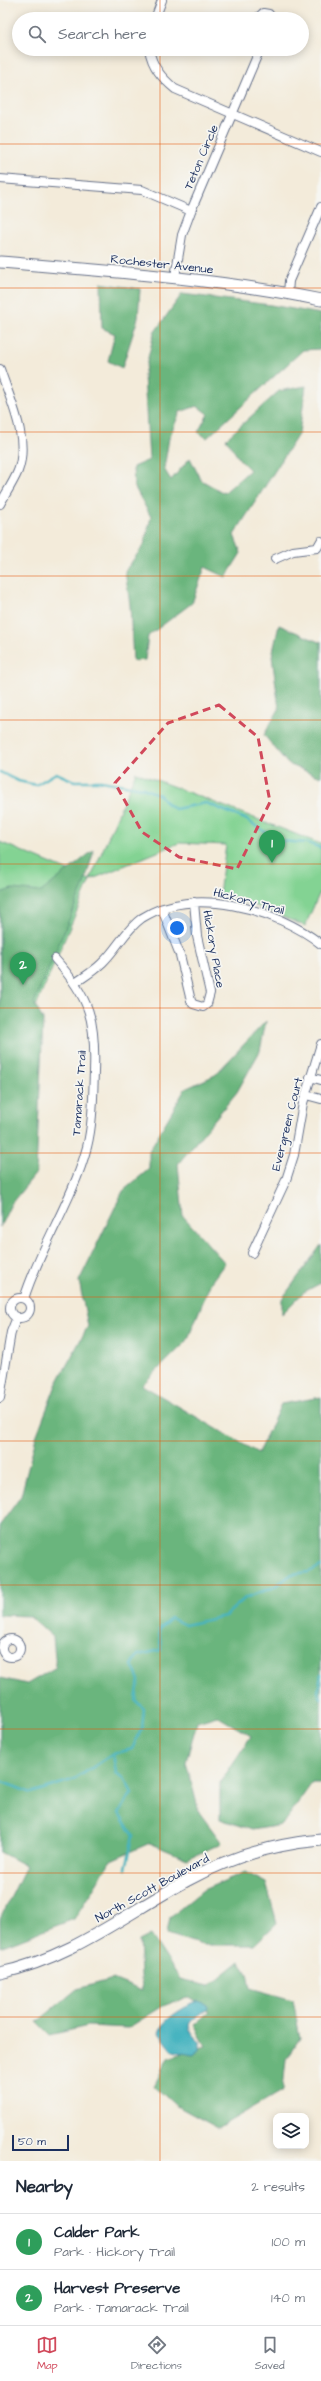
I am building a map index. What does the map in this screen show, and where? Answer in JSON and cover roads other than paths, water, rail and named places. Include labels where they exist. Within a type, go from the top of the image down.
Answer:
[{"type":"main road","name":"Rochester Avenue","points":[[0,262],[175,277],[288,293],[321,300]]},
{"type":"main road","name":"North Scott Boulevard","points":[[0,1973],[23,1968],[63,1952],[189,1880],[215,1867],[260,1851],[321,1840]]},
{"type":"street","points":[[158,12],[162,0]]},
{"type":"street","points":[[151,56],[154,65],[166,82],[176,89],[321,152]]},
{"type":"street","name":"Teton Circle","points":[[175,277],[182,235],[257,56]]},
{"type":"street","points":[[0,179],[142,190],[191,211]]},
{"type":"street","points":[[288,293],[289,281],[321,207]]},
{"type":"street","points":[[0,369],[19,427],[22,455],[18,470],[0,504]]},
{"type":"street","points":[[275,559],[293,551],[320,547]]},
{"type":"street","name":"Hickory Place","points":[[162,909],[180,955],[191,1001],[193,1004],[203,1007],[207,1004],[210,993],[197,936],[194,902]]},
{"type":"street","name":"Hickory Trail","points":[[75,983],[102,964],[132,927],[142,918],[162,909],[194,902],[218,902],[266,915],[293,925],[321,944]]},
{"type":"street","name":"Tamarack Trail","points":[[24,1299],[77,1177],[90,1133],[94,1036],[88,1007],[75,983],[55,959]]},
{"type":"street","name":"Evergreen Court","points":[[252,1253],[286,1180],[294,1155],[310,1077],[321,1044]]},
{"type":"street","points":[[310,1077],[321,1080]]},
{"type":"street","points":[[306,1095],[321,1099]]},
{"type":"street","name":"Tamarack Trail","points":[[16,1317],[24,1316],[29,1312],[29,1304],[24,1299]]},
{"type":"street","name":"Tamarack Trail","points":[[16,1317],[12,1313],[10,1305],[15,1300],[24,1299]]},
{"type":"street","name":"Tamarack Trail","points":[[0,1398],[11,1332],[16,1317]]},
{"type":"water","points":[[198,2001],[207,2004],[208,2008],[193,2020],[189,2026],[190,2030],[200,2041],[200,2050],[193,2055],[173,2051],[159,2033],[161,2028],[175,2014]]},
{"type":"waterway","points":[[0,772],[18,781],[36,785],[56,773],[74,781],[101,781],[143,788],[160,795],[167,804],[175,809],[206,803],[245,819],[279,841],[308,843],[321,848]]},
{"type":"waterway","points":[[126,1869],[133,1836],[119,1813],[132,1793],[124,1778],[116,1773],[113,1754],[132,1749],[142,1728],[144,1709],[136,1701],[139,1680],[132,1665],[138,1655],[161,1650],[159,1630],[171,1618],[185,1625],[225,1616],[245,1598],[274,1587],[292,1574],[309,1572],[321,1566]]},
{"type":"waterway","points":[[321,1674],[318,1692],[321,1698]]},
{"type":"waterway","points":[[0,1781],[31,1793],[75,1779],[113,1754]]},
{"type":"place","name":"Calder Park","points":[[272,863]]},
{"type":"place","name":"Harvest Preserve","points":[[23,985]]}]
